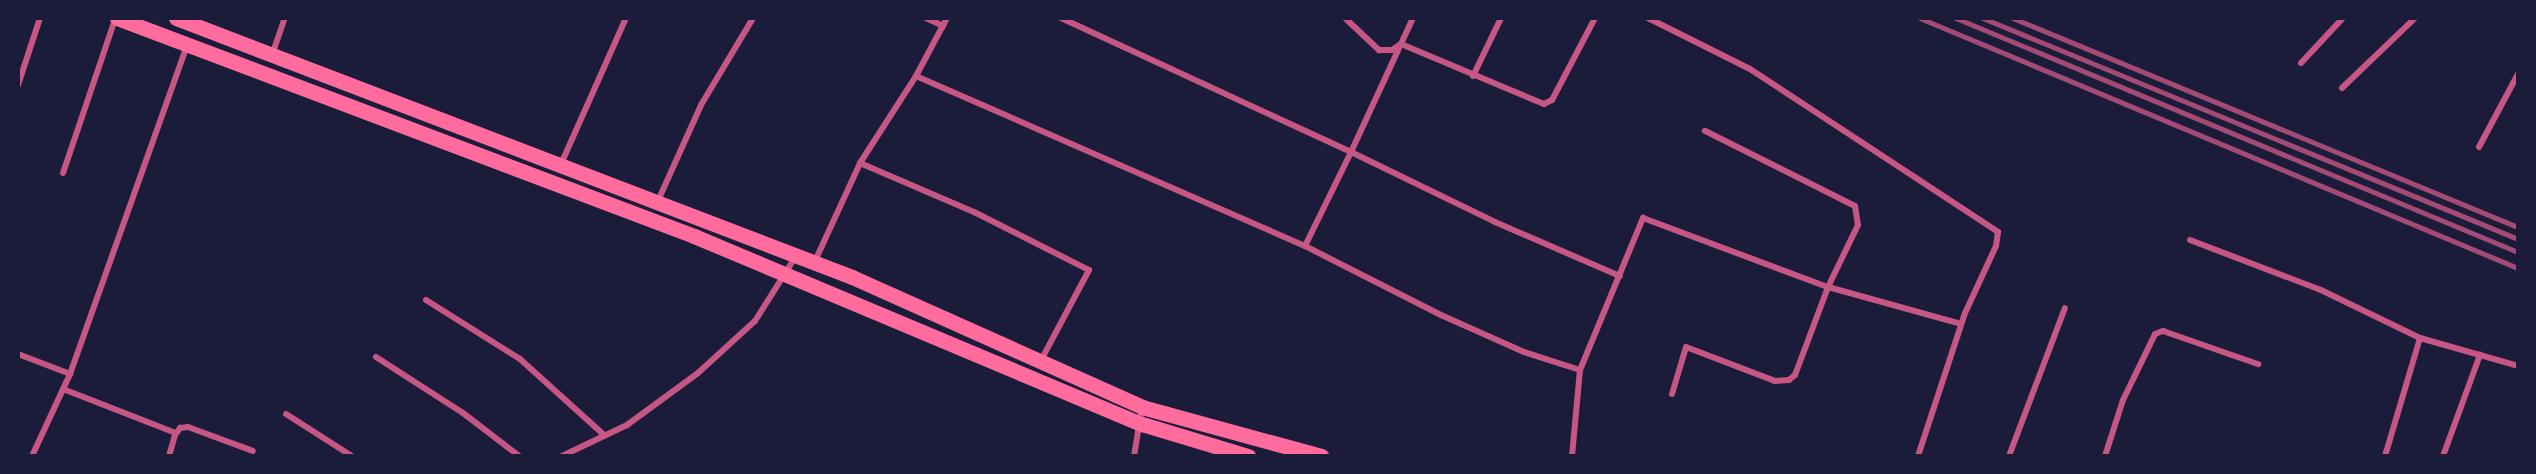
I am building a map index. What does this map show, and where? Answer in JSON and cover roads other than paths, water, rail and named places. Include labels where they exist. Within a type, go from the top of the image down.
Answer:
[{"type":"highway","points":[[116,18],[786,272],[1142,424],[1248,456]]},
{"type":"highway","points":[[176,18],[560,167],[814,262],[1142,407],[1321,456]]},
{"type":"street","points":[[18,84],[40,18]]},
{"type":"street","points":[[63,174],[116,18]]},
{"type":"street","points":[[272,56],[285,18]]},
{"type":"street","points":[[560,167],[626,18]]},
{"type":"street","points":[[656,203],[701,105],[753,18]]},
{"type":"street","points":[[926,18],[943,26]]},
{"type":"street","points":[[814,262],[860,163],[916,76],[947,18]]},
{"type":"street","points":[[1061,18],[1351,152],[1495,222],[1620,276]]},
{"type":"street","points":[[1345,18],[1379,50],[1392,50],[1401,44]]},
{"type":"street","points":[[1305,246],[1413,18]]},
{"type":"street","points":[[1473,76],[1501,18]]},
{"type":"street","points":[[1401,44],[1544,104],[1552,100],[1595,18]]},
{"type":"street","points":[[1648,18],[1750,69],[1901,170],[1990,224],[1998,232],[1996,246],[1961,324],[1918,456]]},
{"type":"street","points":[[2301,63],[2343,18]]},
{"type":"street","points":[[2342,88],[2415,18]]},
{"type":"street","points":[[32,456],[70,374],[187,45]]},
{"type":"street","points":[[2479,147],[2518,74]]},
{"type":"street","points":[[916,76],[1305,246],[1441,315],[1524,351],[1580,370]]},
{"type":"street","points":[[1672,394],[1686,347],[1775,381],[1789,380],[1796,375],[1828,287],[1858,225],[1855,206],[1705,131]]},
{"type":"street","points":[[860,163],[974,212],[1089,270],[1040,363]]},
{"type":"street","points":[[1572,456],[1580,370],[1643,218],[1828,287],[1961,324]]},
{"type":"street","points":[[2190,240],[2320,290],[2420,338],[2518,366]]},
{"type":"street","points":[[562,456],[627,425],[698,373],[755,321],[796,256]]},
{"type":"street","points":[[426,300],[520,358],[604,435]]},
{"type":"street","points":[[2009,456],[2065,308]]},
{"type":"street","points":[[2105,456],[2123,400],[2155,334],[2163,331],[2258,364]]},
{"type":"street","points":[[2385,456],[2420,338]]},
{"type":"street","points":[[18,354],[70,374]]},
{"type":"street","points":[[2443,456],[2480,355]]},
{"type":"street","points":[[376,357],[463,413],[519,456]]},
{"type":"street","points":[[63,389],[176,433]]},
{"type":"street","points":[[1134,456],[1142,424],[1142,407]]},
{"type":"street","points":[[286,414],[352,456]]},
{"type":"street","points":[[169,456],[176,433],[188,427],[253,451]]},
{"type":"railway","points":[[1920,18],[2518,268]]},
{"type":"railway","points":[[1956,18],[2518,252]]},
{"type":"railway","points":[[1983,18],[2518,239]]},
{"type":"railway","points":[[2013,18],[2518,227]]}]
